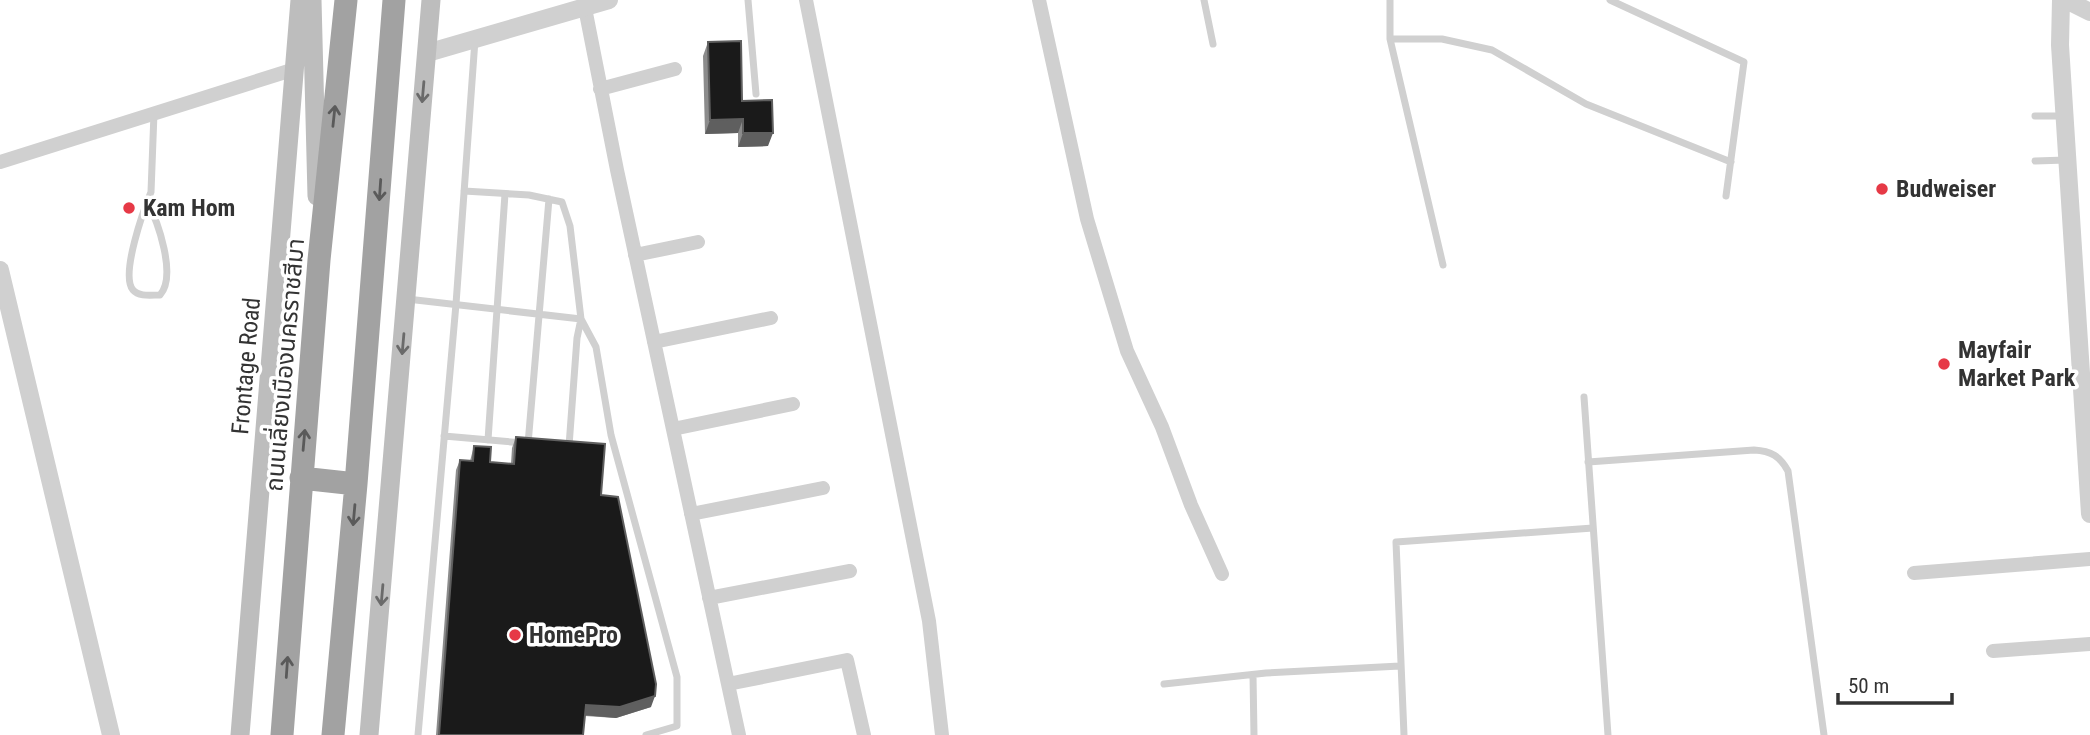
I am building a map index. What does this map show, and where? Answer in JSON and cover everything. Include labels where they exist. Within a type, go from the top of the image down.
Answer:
[{"type":"highway","name":"ถนนเลี่ยงเมืองนครราชสีมา","points":[[282,735],[319,260],[346,0]]},
{"type":"highway","points":[[333,734],[356,484],[394,0]]},
{"type":"highway","points":[[301,478],[356,484]]},
{"type":"main road","name":"Frontage Road","points":[[240,735],[300,0]]},
{"type":"main road","points":[[312,0],[319,260]]},
{"type":"main road","points":[[369,735],[431,0]]},
{"type":"street","points":[[426,53],[609,0]]},
{"type":"street","points":[[806,0],[929,621],[942,735]]},
{"type":"street","points":[[1039,0],[1087,219],[1127,351],[1222,574]]},
{"type":"street","points":[[2060,0],[2060,44],[2090,514]]},
{"type":"street","points":[[2066,0],[2090,12]]},
{"type":"street","points":[[585,8],[738,735]]},
{"type":"street","points":[[0,162],[295,69]]},
{"type":"street","points":[[600,89],[674,69]]},
{"type":"street","points":[[635,255],[698,242]]},
{"type":"street","points":[[0,270],[111,735]]},
{"type":"street","points":[[654,342],[771,318]]},
{"type":"street","points":[[673,429],[793,404]]},
{"type":"street","points":[[691,514],[823,488]]},
{"type":"street","points":[[1914,573],[2090,559]]},
{"type":"street","points":[[709,598],[850,571]]},
{"type":"street","points":[[1993,651],[2090,644]]},
{"type":"street","points":[[727,684],[847,660],[864,735]]},
{"type":"lane","points":[[748,0],[757,94]]},
{"type":"lane","points":[[1204,0],[1213,44]]},
{"type":"lane","points":[[1390,0],[1390,39],[1443,265]]},
{"type":"lane","points":[[1610,0],[1744,62],[1726,196]]},
{"type":"lane","points":[[418,735],[456,304],[475,39]]},
{"type":"lane","points":[[1390,39],[1442,39],[1492,50],[1586,104],[1731,162]]},
{"type":"lane","points":[[147,202],[155,216],[163,242],[167,273],[164,290],[160,295],[138,293],[130,285],[133,246],[140,217],[151,192],[154,113]]},
{"type":"lane","points":[[2035,116],[2065,116]]},
{"type":"lane","points":[[2035,161],[2067,160]]},
{"type":"lane","points":[[464,191],[529,195],[562,202],[570,226],[581,319],[596,347],[614,449],[677,677],[677,726],[646,735]]},
{"type":"lane","points":[[488,440],[505,194]]},
{"type":"lane","points":[[528,444],[549,199]]},
{"type":"lane","points":[[407,299],[581,319]]},
{"type":"lane","points":[[569,446],[576,338],[581,319]]},
{"type":"lane","points":[[1584,397],[1608,735]]},
{"type":"lane","points":[[444,436],[541,444]]},
{"type":"lane","points":[[555,445],[580,447]]},
{"type":"lane","points":[[603,448],[614,449]]},
{"type":"lane","points":[[1588,462],[1754,450],[1768,451],[1781,459],[1788,471],[1824,735]]},
{"type":"lane","points":[[1404,735],[1396,542],[1593,528]]},
{"type":"lane","points":[[1164,684],[1253,675],[1400,666]]},
{"type":"lane","points":[[1253,675],[1254,735]]},
{"type":"building","points":[[741,41],[742,101],[772,100],[773,133],[743,133],[743,119],[710,120],[708,42]]},
{"type":"building","points":[[516,437],[605,444],[601,495],[618,497],[656,684],[655,696],[620,707],[586,705],[583,735],[439,735],[460,460],[473,461],[474,446],[491,447],[490,462],[514,464]]},
{"type":"place","name":"Budweiser","points":[[1882,189]]},
{"type":"place","name":"Kam Hom","points":[[129,208]]},
{"type":"place","name":"Mayfair Market Park","points":[[1944,364]]},
{"type":"place","name":"HomePro","points":[[515,635]]}]
